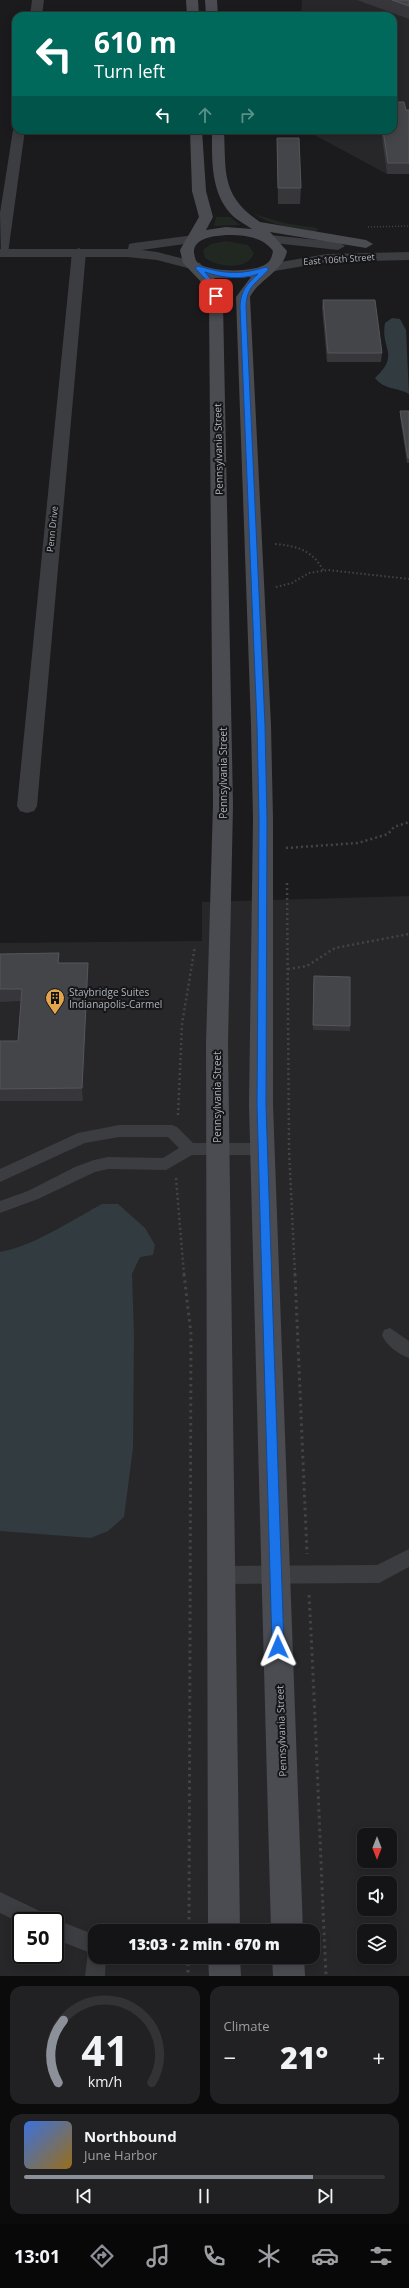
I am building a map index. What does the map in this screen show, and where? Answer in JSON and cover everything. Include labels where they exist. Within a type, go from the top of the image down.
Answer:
[{"type":"main road","points":[[192,0],[192,12]]},
{"type":"main road","points":[[211,0],[212,12]]},
{"type":"main road","points":[[194,239],[206,217],[199,191],[196,134]]},
{"type":"main road","points":[[218,134],[222,187],[238,213],[256,225],[269,239]]},
{"type":"main road","points":[[256,225],[366,244]]},
{"type":"main road","points":[[194,239],[212,233],[232,231],[252,233],[269,239]]},
{"type":"main road","name":"Pennsylvania Street","points":[[194,239],[186,254],[187,259],[197,267],[213,286],[216,303],[224,804],[217,1044],[224,1924]]},
{"type":"main road","name":"Pennsylvania Street","points":[[269,239],[278,247],[280,255],[276,262],[247,288],[243,297],[261,733],[263,1149],[287,1924]]},
{"type":"main road","points":[[197,267],[218,274],[236,276],[253,274],[268,268]]},
{"type":"main road","points":[[224,1964],[225,1976]]},
{"type":"main road","points":[[288,1964],[289,1976]]},
{"type":"street","points":[[36,12],[38,0]]},
{"type":"street","points":[[18,134],[0,253],[84,252],[146,255],[197,267]]},
{"type":"street","points":[[84,252],[194,239]]},
{"type":"street","name":"East 106th Street","points":[[269,239],[323,246],[409,244]]},
{"type":"street","name":"Penn Drive","points":[[27,806],[84,252]]},
{"type":"street","name":"East 106th Street","points":[[268,268],[327,258],[409,256]]},
{"type":"lane","points":[[0,1176],[83,1137],[100,1133],[172,1131],[189,1149]]},
{"type":"lane","points":[[0,1206],[33,1195],[80,1170],[94,1166],[108,1163],[166,1164],[189,1149],[263,1149]]},
{"type":"lane","points":[[390,1335],[409,1351]]},
{"type":"lane","points":[[221,1575],[379,1574],[409,1557]]},
{"type":"lane","points":[[0,1902],[21,1912]]},
{"type":"lane","points":[[64,1932],[88,1942]]},
{"type":"lane","points":[[96,1964],[96,1976]]},
{"type":"path","points":[[273,536],[274,549]]},
{"type":"path","points":[[273,544],[305,548],[318,561],[323,570]]},
{"type":"path","points":[[276,587],[292,583],[309,573],[323,570],[409,579]]},
{"type":"path","points":[[275,580],[276,594]]},
{"type":"path","points":[[286,848],[358,843],[388,834],[394,827],[409,822]]},
{"type":"path","points":[[286,841],[286,856]]},
{"type":"path","points":[[287,877],[289,1149],[308,1575],[318,1750],[320,1858],[326,1976]]},
{"type":"path","points":[[288,969],[307,966],[335,948],[409,934]]},
{"type":"path","points":[[178,1101],[182,1024],[195,944]]},
{"type":"path","points":[[176,1188],[190,1334],[189,1924]]},
{"type":"path","points":[[188,1964],[188,1976]]},
{"type":"shaded area","points":[[302,0],[409,0],[409,174],[387,174],[312,134],[397,134],[397,12],[301,12]]},
{"type":"shaded area","points":[[254,214],[284,223],[318,228],[316,232],[284,226],[268,221]]},
{"type":"shaded area","points":[[216,217],[230,217],[240,225],[214,226]]},
{"type":"shaded area","points":[[226,241],[248,245],[254,253],[251,259],[246,263],[232,266],[217,264],[205,258],[203,250],[211,244]]},
{"type":"shaded area","points":[[392,318],[400,319],[406,330],[409,394],[382,385],[375,378],[383,370],[387,363],[388,351],[384,332],[385,323]]},
{"type":"shaded area","points":[[409,896],[409,1976],[0,1976],[0,943],[202,941],[202,902]]},
{"type":"shaded area","points":[[102,1204],[118,1204],[145,1228],[155,1245],[153,1255],[140,1257],[132,1274],[134,1336],[133,1448],[124,1517],[108,1531],[91,1538],[0,1531],[0,1252],[13,1249],[40,1238]]},
{"type":"building","points":[[392,0],[409,0],[409,6]]},
{"type":"building","points":[[397,102],[404,102],[406,110],[409,110],[409,163],[388,163],[384,134],[397,134]]},
{"type":"building","points":[[277,138],[299,138],[301,188],[278,188]]},
{"type":"building","points":[[323,300],[375,300],[382,353],[328,353]]},
{"type":"building","points":[[400,411],[409,411],[409,458],[408,458]]},
{"type":"building","name":"Staybridge Suites Indianapolis-Carmel","points":[[59,953],[58,963],[88,963],[82,1088],[0,1089],[0,1041],[18,1041],[22,989],[0,989],[0,954]]},
{"type":"building","points":[[314,976],[350,977],[350,1026],[313,1025]]},
{"type":"place","name":"Staybridge Suites Indianapolis-Carmel","points":[[55,1015]]},
{"type":"route","points":[[216,296],[212,283],[198,268],[210,273],[236,276],[253,274],[266,269],[243,294],[243,306],[246,338],[261,725],[263,819],[262,1105],[278,1647]]}]
